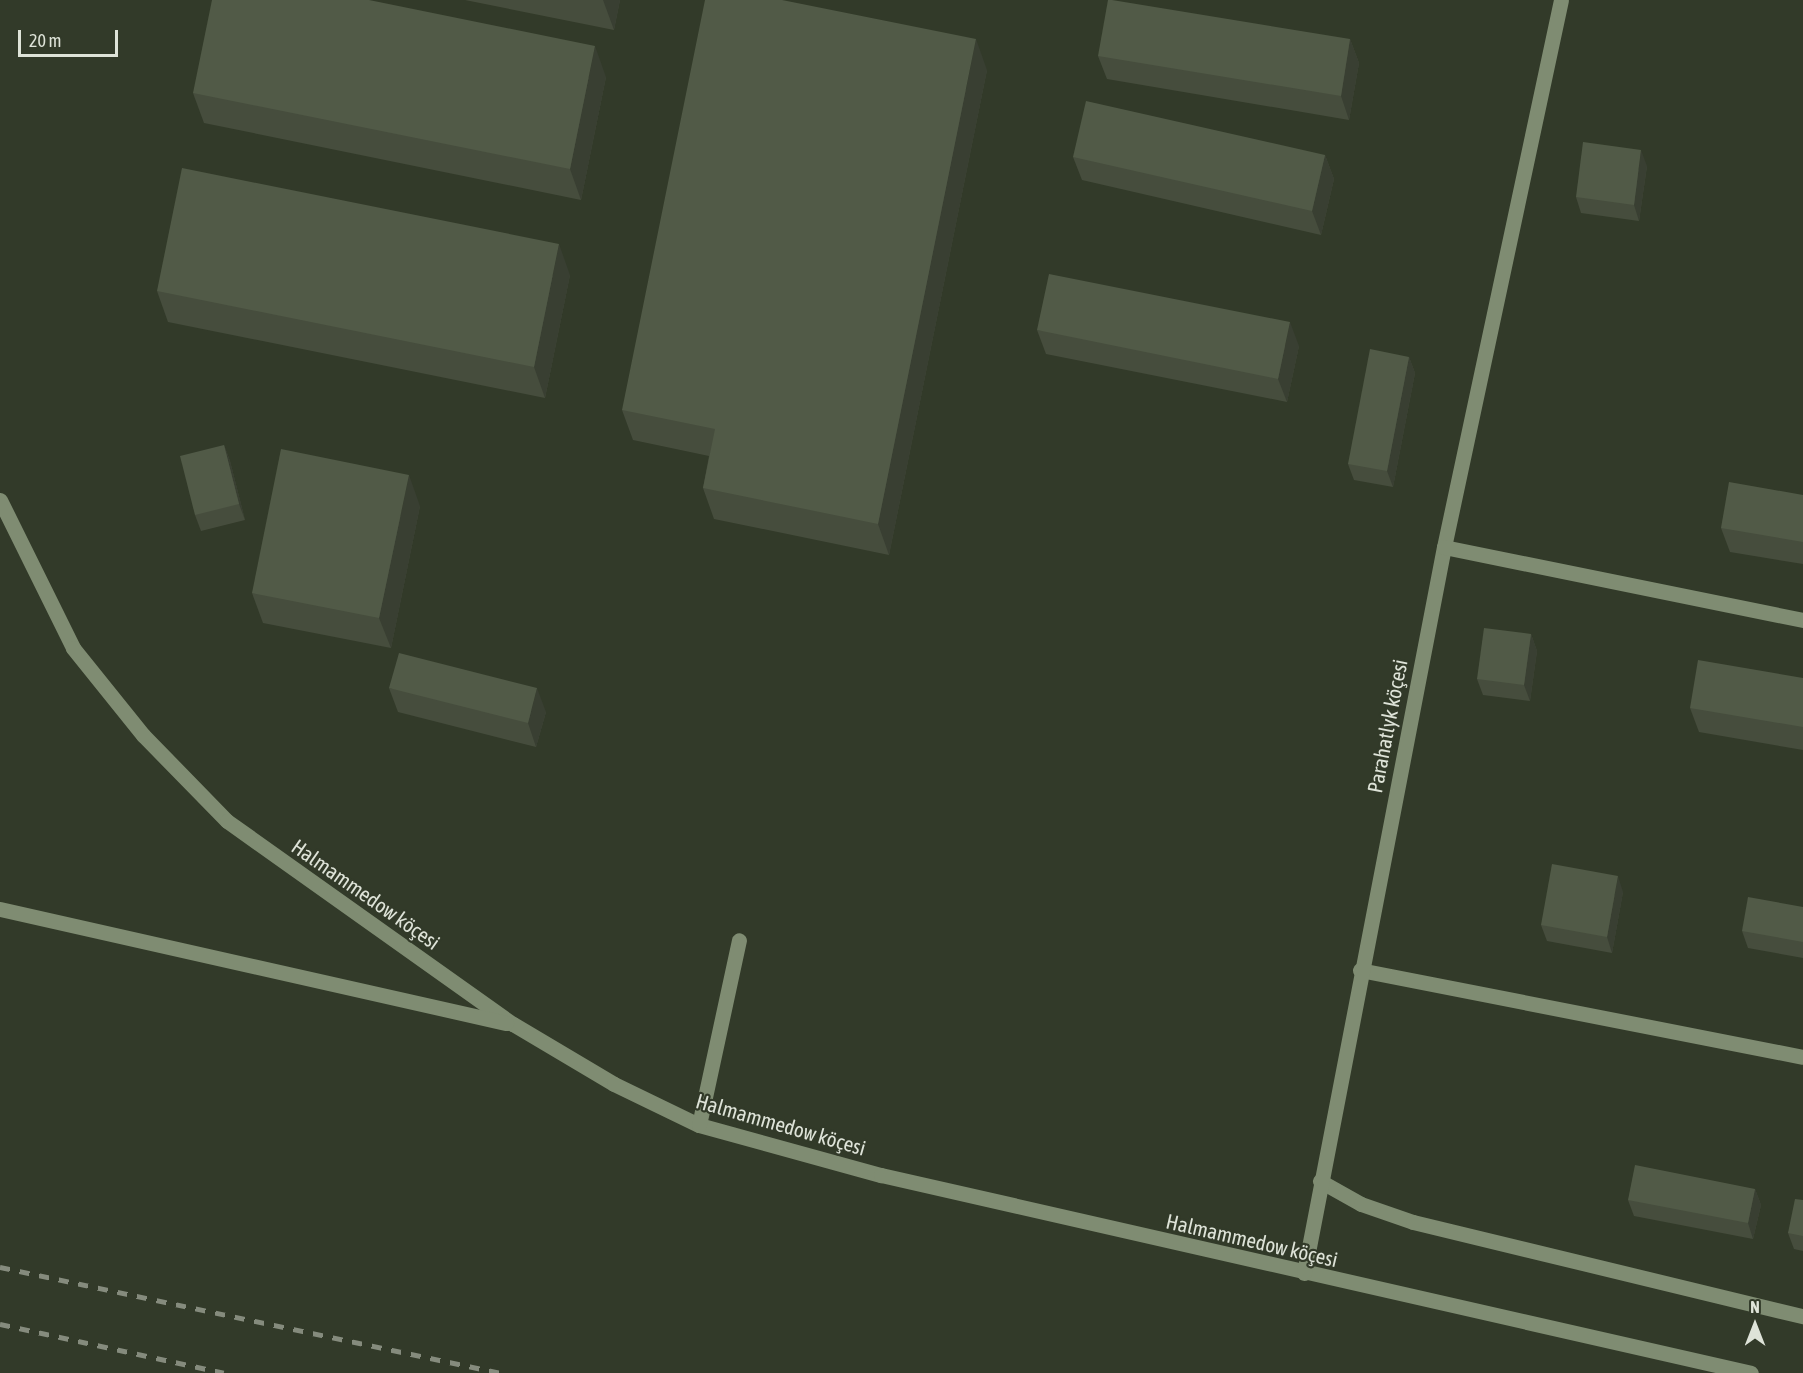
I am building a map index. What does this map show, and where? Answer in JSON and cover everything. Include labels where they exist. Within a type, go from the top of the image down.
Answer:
[{"type":"street","name":"Parahatlyk köçesi","points":[[1304,1273],[1360,970],[1444,547],[1561,0]]},
{"type":"street","name":"Halmammedow köçesi","points":[[0,500],[73,648],[144,735],[227,821],[513,1024],[614,1084],[699,1125],[881,1175],[1751,1373]]},
{"type":"street","points":[[1444,547],[1803,620]]},
{"type":"street","points":[[0,909],[513,1024]]},
{"type":"street","points":[[699,1125],[739,940]]},
{"type":"street","points":[[1360,970],[1803,1057]]},
{"type":"street","points":[[1320,1181],[1361,1204],[1413,1221],[1803,1317]]},
{"type":"building","points":[[212,0],[369,0],[595,46],[570,169],[193,93]]},
{"type":"building","points":[[705,0],[782,0],[976,39],[878,524],[703,488],[715,429],[622,410]]},
{"type":"building","points":[[1108,0],[1350,39],[1341,96],[1098,56]]},
{"type":"building","points":[[1086,101],[1325,155],[1312,211],[1073,157]]},
{"type":"building","points":[[1583,142],[1641,150],[1634,205],[1576,197]]},
{"type":"building","points":[[182,168],[559,244],[534,367],[157,291]]},
{"type":"building","points":[[1049,274],[1290,322],[1278,379],[1037,330]]},
{"type":"building","points":[[1370,349],[1409,357],[1387,471],[1348,464]]},
{"type":"building","points":[[224,445],[239,504],[195,515],[180,456]]},
{"type":"building","points":[[281,449],[409,475],[379,618],[252,593]]},
{"type":"building","points":[[1729,482],[1803,495],[1803,542],[1721,528]]},
{"type":"building","points":[[1484,628],[1531,634],[1524,685],[1477,679]]},
{"type":"building","points":[[399,653],[537,688],[528,723],[389,688]]},
{"type":"building","points":[[1698,660],[1803,678],[1803,727],[1690,708]]},
{"type":"building","points":[[1552,864],[1618,876],[1607,937],[1541,925]]},
{"type":"building","points":[[1748,897],[1803,907],[1803,942],[1742,931]]},
{"type":"building","points":[[1635,1165],[1755,1189],[1748,1223],[1628,1200]]},
{"type":"building","points":[[1795,1199],[1803,1200],[1803,1236],[1788,1233]]},
{"type":"railway","points":[[0,1267],[501,1373]]},
{"type":"railway","points":[[0,1324],[224,1373]]}]
